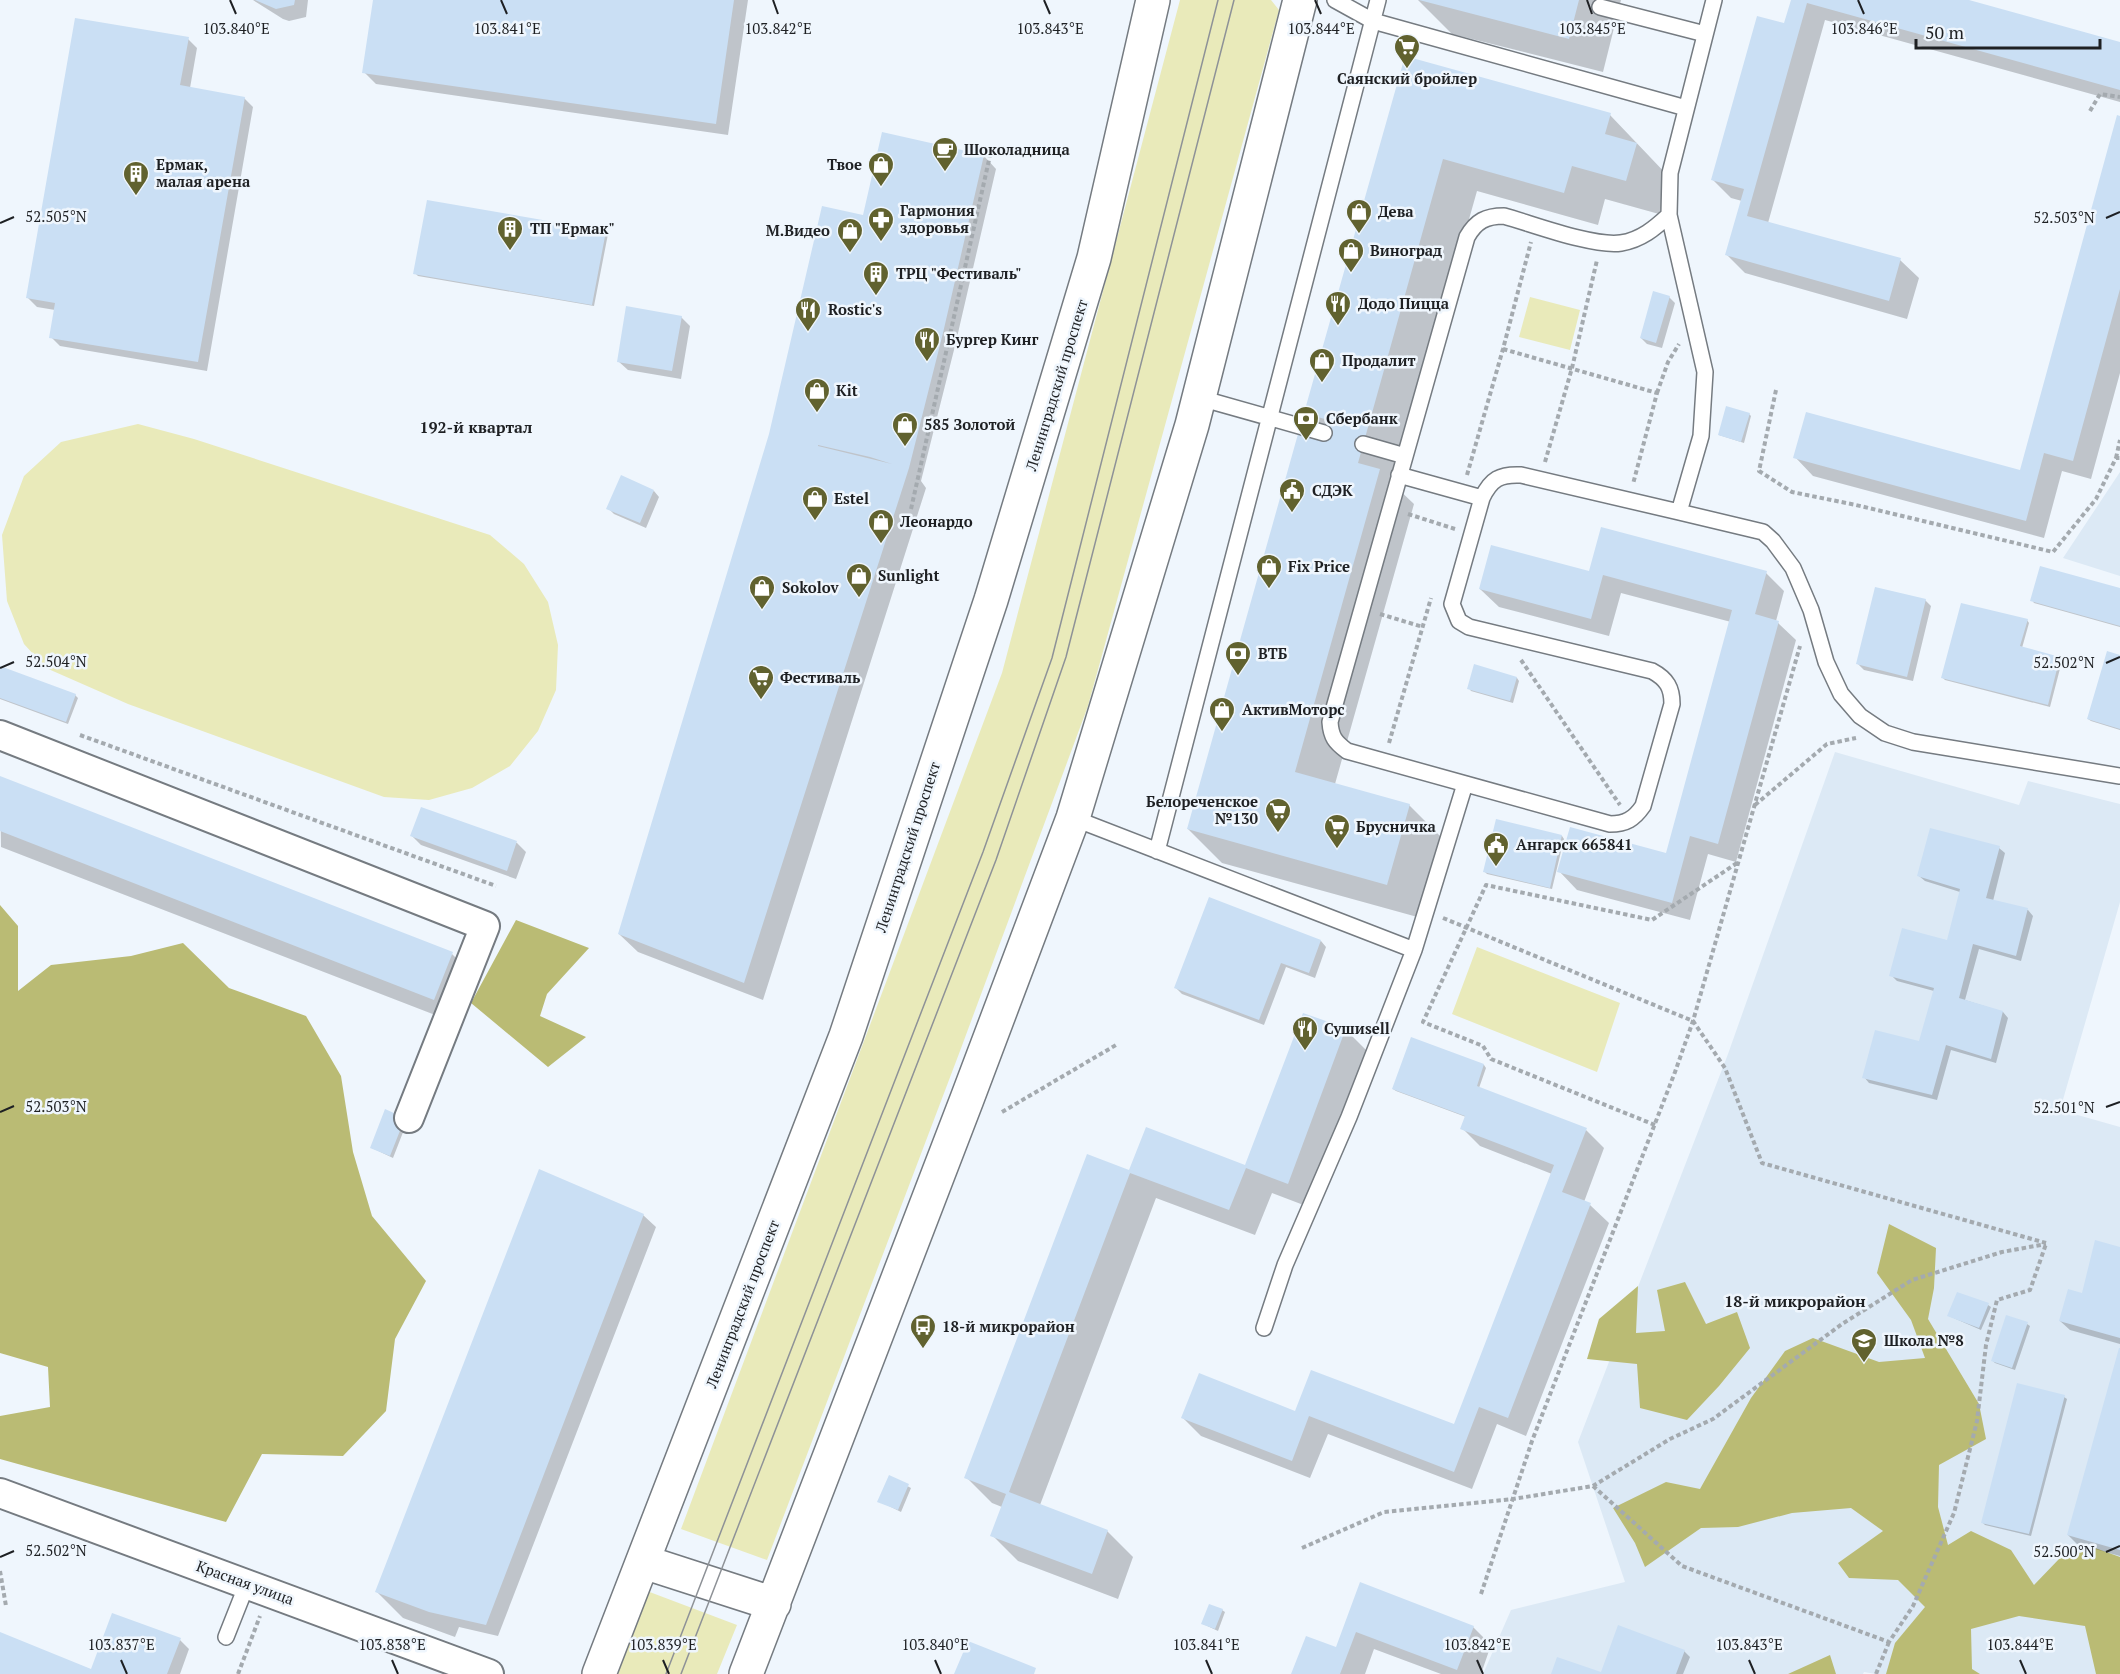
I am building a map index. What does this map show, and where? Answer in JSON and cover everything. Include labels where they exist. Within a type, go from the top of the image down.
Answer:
[{"type":"main road","name":"Ленинградский проспект","points":[[599,1674],[846,1036],[991,600],[1094,258],[1153,0]]},
{"type":"main road","points":[[747,1674],[1072,818],[1200,398],[1300,0]]},
{"type":"main road","points":[[644,1562],[774,1604]]},
{"type":"street","points":[[0,735],[485,926],[409,1118]]},
{"type":"street","name":"Красная улица","points":[[0,1493],[489,1674]]},
{"type":"lane","points":[[1335,0],[1373,21],[1686,108]]},
{"type":"lane","points":[[1157,851],[1378,0]]},
{"type":"lane","points":[[1679,512],[1701,436],[1705,372],[1669,215],[1670,173],[1714,0]]},
{"type":"lane","points":[[1600,7],[1705,34]]},
{"type":"lane","points":[[1669,215],[1650,232],[1622,243],[1601,243],[1504,216],[1492,216],[1473,226],[1467,237],[1330,722],[1330,733],[1335,742],[1347,751],[1610,824],[1622,824],[1630,820],[1643,807],[1672,704],[1669,684],[1662,676],[1652,671],[1469,627],[1459,621],[1454,612],[1452,604],[1482,498],[1488,485],[1508,475],[1763,531],[1784,553],[1793,568],[1811,610],[1826,662],[1841,694],[1860,716],[1885,733],[1913,742],[2120,776]]},
{"type":"lane","points":[[1200,398],[1324,433]]},
{"type":"lane","points":[[1363,444],[1405,456]]},
{"type":"lane","points":[[1399,475],[1482,498]]},
{"type":"lane","points":[[1264,1328],[1285,1265],[1349,1117],[1414,950],[1428,911],[1465,784]]},
{"type":"lane","points":[[1072,818],[1414,950]]},
{"type":"lane","points":[[226,1637],[247,1584]]},
{"type":"path","points":[[2090,111],[2100,94],[2120,97]]},
{"type":"path","points":[[912,509],[991,151]]},
{"type":"path","points":[[1539,480],[1572,368],[1601,243]]},
{"type":"path","points":[[1629,500],[1657,393],[1668,362],[1694,321]]},
{"type":"path","points":[[1503,349],[1657,393]]},
{"type":"path","points":[[1776,390],[1759,471],[1792,492],[2053,552],[2096,499],[2120,453]]},
{"type":"path","points":[[2118,458],[2120,440]]},
{"type":"path","points":[[1390,508],[1471,535]]},
{"type":"path","points":[[1362,608],[1423,627]]},
{"type":"path","points":[[1481,1594],[1532,1441],[1693,1021],[1811,610]]},
{"type":"path","points":[[1503,635],[1630,820]]},
{"type":"path","points":[[1754,805],[1827,744],[1885,733]]},
{"type":"path","points":[[79,735],[496,886]]},
{"type":"path","points":[[1655,1125],[1491,1059],[1483,1046],[1423,1022],[1486,885],[1652,920],[1738,862]]},
{"type":"path","points":[[1428,911],[1693,1021],[1725,1068],[1762,1162],[2046,1244]]},
{"type":"path","points":[[1002,1113],[1116,1045]]},
{"type":"path","points":[[1302,1548],[1384,1512],[1513,1499],[1593,1486],[1670,1439],[1713,1419],[1842,1324],[1912,1280],[2002,1252],[2046,1244]]},
{"type":"path","points":[[1876,1674],[1889,1642],[1913,1606],[1954,1513],[1977,1420],[1986,1345],[1997,1300],[2030,1290],[2046,1244]]},
{"type":"path","points":[[1593,1486],[1682,1566],[1889,1642]]},
{"type":"path","points":[[0,1571],[6,1606]]},
{"type":"path","points":[[238,1674],[262,1610]]},
{"type":"shaded area","points":[[2120,472],[2120,576],[2063,558]]},
{"type":"shaded area","name":"Школа №8","points":[[1835,752],[2019,805],[2028,781],[2120,804],[2120,902],[2060,1110],[2120,1127],[2120,1674],[1876,1674],[1864,1672],[1863,1674],[1483,1674],[1511,1610],[1625,1582],[1578,1442],[1728,1054]]},
{"type":"green space","points":[[1180,0],[1271,0],[1279,10],[1088,706],[767,1560],[681,1529],[1002,673]]},
{"type":"green space","points":[[1530,297],[1580,310],[1570,350],[1519,337]]},
{"type":"green space","points":[[138,424],[194,439],[490,535],[524,564],[548,602],[558,645],[556,690],[538,731],[510,766],[472,788],[429,800],[384,797],[128,704],[46,668],[24,644],[7,601],[2,535],[24,476],[61,442]]},
{"type":"green space","points":[[0,905],[18,926],[18,991],[51,965],[131,956],[183,943],[229,988],[306,1016],[341,1076],[353,1152],[372,1216],[426,1281],[395,1339],[386,1411],[343,1456],[262,1454],[226,1522],[0,1459],[0,1416],[50,1407],[48,1367],[0,1353]]},
{"type":"green space","points":[[516,920],[589,948],[547,994],[540,1016],[586,1037],[548,1067],[471,1003]]},
{"type":"green space","points":[[1477,947],[1620,1003],[1597,1072],[1452,1014]]},
{"type":"green space","points":[[1889,1224],[1936,1248],[1934,1288],[1928,1319],[1979,1404],[1986,1439],[1939,1465],[1938,1507],[1948,1545],[1971,1531],[2011,1550],[2034,1585],[2059,1559],[2095,1548],[2120,1557],[2120,1674],[2096,1674],[2085,1626],[2019,1616],[1971,1629],[1972,1669],[1980,1674],[1886,1674],[1895,1643],[1925,1607],[1898,1580],[1849,1578],[1838,1563],[1883,1531],[1851,1508],[1792,1513],[1738,1527],[1701,1528],[1645,1567],[1635,1543],[1613,1508],[1666,1482],[1700,1489],[1751,1398],[1785,1351],[1813,1338],[1879,1362],[1925,1358],[1911,1320],[1877,1273]]},
{"type":"green space","points":[[1685,1282],[1706,1324],[1737,1312],[1750,1348],[1687,1420],[1640,1408],[1637,1364],[1587,1359],[1599,1319],[1638,1286],[1636,1333],[1665,1331],[1657,1290]]},
{"type":"green space","points":[[647,1591],[737,1625],[717,1674],[618,1674]]},
{"type":"green space","points":[[1830,1655],[1836,1674],[1788,1674]]},
{"type":"building","points":[[255,0],[295,0],[294,5],[276,9]]},
{"type":"building","points":[[373,0],[734,0],[716,124],[362,73]]},
{"type":"building","points":[[1419,0],[1579,0],[1569,39]]},
{"type":"building","points":[[1791,0],[1969,0],[2120,42],[2120,90],[1807,3],[1747,216],[1901,258],[1889,301],[1725,255],[1744,189],[1711,180],[1757,16],[1784,23]]},
{"type":"building","name":"Ермак, малая арена","points":[[75,18],[189,37],[180,85],[245,97],[198,362],[49,338],[55,303],[26,298]]},
{"type":"building","points":[[1405,56],[1611,113],[1605,134],[1637,143],[1626,181],[1572,166],[1564,193],[1443,159],[1358,463],[1380,469],[1295,772],[1410,804],[1387,885],[1187,829],[1298,434],[1322,441],[1328,420],[1304,413]]},
{"type":"building","points":[[2117,115],[2120,116],[2120,289],[2073,461],[2044,453],[2026,521],[1793,458],[1806,412],[2020,470]]},
{"type":"building","name":"Фестиваль","points":[[882,132],[984,155],[909,468],[744,983],[618,934],[769,434],[822,206],[863,215]],"holes":[[[818,445],[870,457],[892,464]]]},
{"type":"building","name":"ТП \"Ермак\"","points":[[427,200],[606,231],[592,305],[413,274]]},
{"type":"building","points":[[1653,291],[1670,296],[1656,343],[1640,338]]},
{"type":"building","points":[[626,306],[682,316],[672,371],[617,362]]},
{"type":"building","points":[[1726,406],[1750,413],[1741,442],[1718,435]]},
{"type":"building","points":[[621,475],[654,490],[640,523],[606,509]]},
{"type":"building","points":[[1601,527],[1767,571],[1755,614],[1779,621],[1718,844],[1690,836],[1672,903],[1557,872],[1570,827],[1666,853],[1732,610],[1603,575],[1591,619],[1479,589],[1491,545],[1589,571]]},
{"type":"building","points":[[2040,566],[2120,588],[2120,626],[2030,601]]},
{"type":"building","points":[[1875,587],[1926,599],[1907,677],[1856,664]]},
{"type":"building","points":[[1961,603],[2028,619],[2020,646],[2060,657],[2048,705],[1941,678]]},
{"type":"building","points":[[2107,651],[2120,655],[2120,729],[2087,719]]},
{"type":"building","points":[[1474,664],[1517,677],[1510,701],[1467,689]]},
{"type":"building","points":[[0,666],[76,694],[66,722],[0,698]]},
{"type":"building","points":[[0,776],[453,952],[434,1000],[0,831]]},
{"type":"building","points":[[421,807],[517,841],[507,871],[410,836]]},
{"type":"building","points":[[1496,819],[1562,835],[1550,888],[1483,872]]},
{"type":"building","points":[[1930,828],[2000,846],[1986,898],[2028,908],[2016,956],[1973,944],[1959,998],[2003,1011],[1991,1059],[1946,1045],[1932,1095],[1862,1078],[1875,1030],[1919,1041],[1934,988],[1889,976],[1902,928],[1947,940],[1960,889],[1917,876]]},
{"type":"building","points":[[1209,897],[1321,940],[1309,973],[1281,963],[1259,1020],[1174,988]]},
{"type":"building","points":[[1303,1013],[1346,1028],[1288,1184],[1246,1168],[1229,1210],[1130,1173],[1009,1492],[1108,1530],[1092,1574],[990,1536],[1006,1494],[964,1478],[1087,1154],[1129,1170],[1146,1127],[1245,1165]]},
{"type":"building","points":[[1411,1037],[1484,1064],[1477,1086],[1587,1128],[1562,1192],[1591,1203],[1508,1418],[1479,1407],[1454,1472],[1309,1416],[1292,1461],[1181,1418],[1199,1373],[1295,1411],[1311,1370],[1454,1424],[1554,1165],[1460,1129],[1465,1116],[1392,1089]]},
{"type":"building","points":[[385,1109],[405,1118],[390,1156],[370,1148]]},
{"type":"building","points":[[539,1169],[644,1214],[486,1625],[429,1612],[375,1592]]},
{"type":"building","points":[[2095,1240],[2120,1247],[2120,1338],[2059,1321],[2068,1289],[2082,1293]]},
{"type":"building","points":[[1957,1292],[1989,1303],[1979,1328],[1947,1316]]},
{"type":"building","points":[[2006,1315],[2028,1322],[2012,1368],[1991,1361]]},
{"type":"building","points":[[2120,1348],[2120,1550],[2067,1535]]},
{"type":"building","points":[[2017,1383],[2065,1395],[2029,1534],[1981,1523]]},
{"type":"building","points":[[889,1475],[909,1484],[898,1510],[877,1502]]},
{"type":"building","points":[[1360,1582],[1474,1626],[1457,1670],[1356,1632],[1340,1674],[1291,1674],[1306,1636],[1336,1647]]},
{"type":"building","points":[[1209,1604],[1223,1609],[1215,1629],[1201,1624]]},
{"type":"building","points":[[112,1613],[181,1638],[167,1674],[0,1674],[0,1632],[91,1669]]},
{"type":"building","points":[[1618,1625],[1685,1650],[1676,1674],[1551,1674],[1557,1657],[1601,1672]]},
{"type":"building","points":[[968,1641],[1036,1668],[1034,1674],[954,1674]]},
{"type":"tram line","points":[[666,1674],[983,852],[1052,658],[1218,0]]},
{"type":"tram line","points":[[681,1674],[996,860],[1066,657],[1234,0]]},
{"type":"place","name":"Саянский бройлер","points":[[1407,70]]},
{"type":"place","name":"Шоколадница","points":[[945,173]]},
{"type":"place","name":"Твое","points":[[881,188]]},
{"type":"place","name":"Ермак, малая арена","points":[[136,197]]},
{"type":"place","name":"Дева","points":[[1359,235]]},
{"type":"place","name":"Гармония здоровья","points":[[881,243]]},
{"type":"place","name":"ТП \"Ермак\"","points":[[510,252]]},
{"type":"place","name":"М.Видео","points":[[850,254]]},
{"type":"place","name":"Виноград","points":[[1351,274]]},
{"type":"place","name":"ТРЦ \"Фестиваль\"","points":[[876,297]]},
{"type":"place","name":"Додо Пицца","points":[[1338,327]]},
{"type":"place","name":"Rostic's","points":[[808,333]]},
{"type":"place","name":"Бургер Кинг","points":[[927,363]]},
{"type":"place","name":"Продалит","points":[[1322,384]]},
{"type":"place","name":"Kit","points":[[817,414]]},
{"type":"place","name":"Сбербанк","points":[[1306,442]]},
{"type":"place","name":"585 Золотой","points":[[905,448]]},
{"type":"place","name":"СДЭК","points":[[1292,514]]},
{"type":"place","name":"Estel","points":[[815,522]]},
{"type":"place","name":"Леонардо","points":[[881,545]]},
{"type":"place","name":"Fix Price","points":[[1269,590]]},
{"type":"place","name":"Sunlight","points":[[859,599]]},
{"type":"place","name":"Sokolov","points":[[762,611]]},
{"type":"place","name":"ВТБ","points":[[1238,677]]},
{"type":"place","name":"Фестиваль","points":[[761,701]]},
{"type":"place","name":"АктивМоторс","points":[[1222,733]]},
{"type":"place","name":"Белореченское №130","points":[[1278,834]]},
{"type":"place","name":"Брусничка","points":[[1337,850]]},
{"type":"place","name":"Ангарск 665841","points":[[1496,868]]},
{"type":"place","name":"Сушиsell","points":[[1305,1052]]},
{"type":"place","name":"18-й микрорайон","points":[[923,1350]]},
{"type":"place","name":"Школа №8","points":[[1864,1364]]},
{"type":"district","name":"192-й квартал","points":[[476,427]]},
{"type":"district","name":"18-й микрорайон","points":[[1795,1301]]}]
